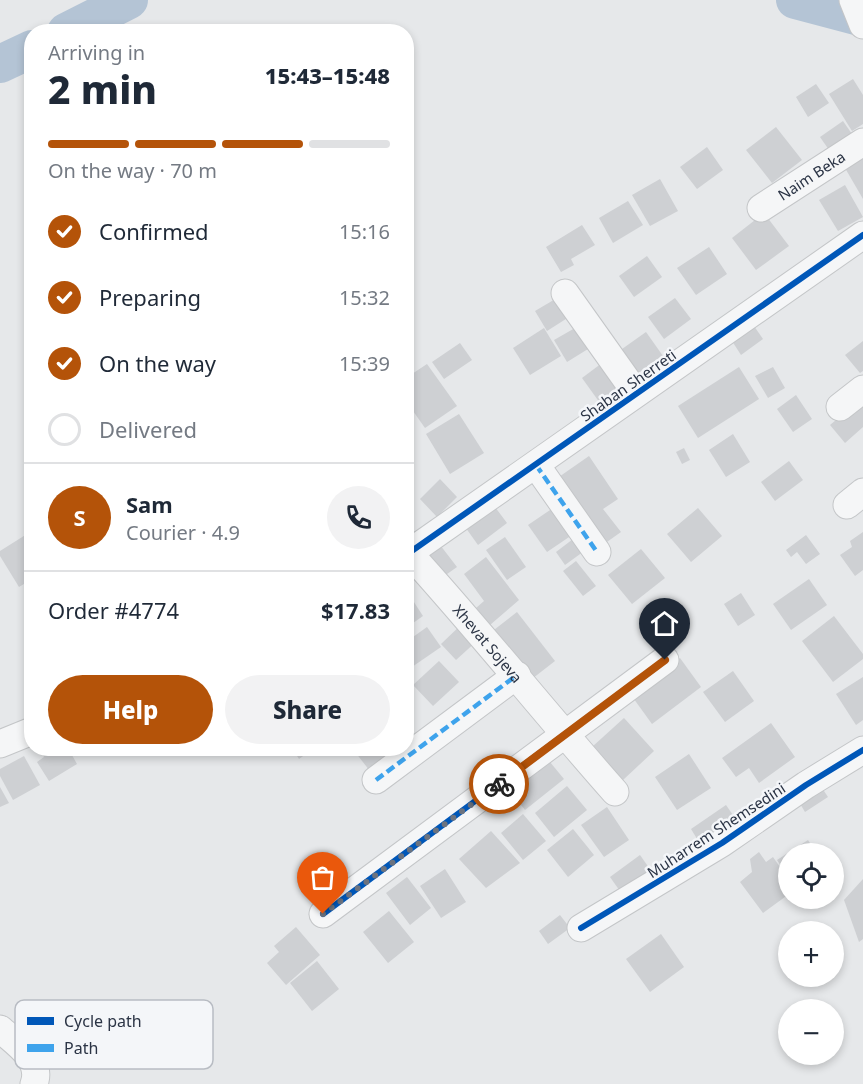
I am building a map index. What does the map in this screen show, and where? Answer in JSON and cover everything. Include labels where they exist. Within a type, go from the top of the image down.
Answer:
[{"type":"street","points":[[853,0],[863,25]]},
{"type":"street","name":"Naim Beka","points":[[761,208],[863,142]]},
{"type":"street","name":"Shaban Sherreti","points":[[414,550],[863,235]]},
{"type":"street","name":"Shaban Sherreti","points":[[566,294],[636,393]]},
{"type":"street","points":[[840,407],[863,389]]},
{"type":"street","points":[[536,465],[597,552]]},
{"type":"street","name":"Xhevat Sojeva","points":[[414,561],[517,675],[615,792]]},
{"type":"street","points":[[323,914],[665,660]]},
{"type":"street","points":[[414,752],[517,675]]},
{"type":"street","points":[[0,744],[24,734]]},
{"type":"street","name":"Muharrem Shemsedini","points":[[581,928],[722,843],[806,785],[863,750]]},
{"type":"street","points":[[376,780],[408,756]]},
{"type":"street","points":[[0,1029],[15,1043]]},
{"type":"street","points":[[34,1084],[36,1069]]},
{"type":"building","points":[[853,79],[863,95],[863,124],[852,131],[829,94]]},
{"type":"building","points":[[816,84],[829,103],[808,117],[796,97]]},
{"type":"building","points":[[843,121],[852,134],[829,150],[820,137]]},
{"type":"building","points":[[776,127],[802,160],[772,183],[746,150]]},
{"type":"building","points":[[707,147],[723,170],[697,189],[680,167]]},
{"type":"building","points":[[863,157],[863,199],[845,168]]},
{"type":"building","points":[[660,179],[678,211],[650,226],[632,195]]},
{"type":"building","points":[[845,185],[863,217],[838,231],[819,200]]},
{"type":"building","points":[[628,201],[643,225],[613,243],[599,218]]},
{"type":"building","points":[[764,213],[789,246],[756,270],[732,238]]},
{"type":"building","points":[[582,225],[595,245],[571,259],[574,265],[561,272],[546,247]]},
{"type":"building","points":[[709,247],[727,274],[696,295],[677,268]]},
{"type":"building","points":[[647,256],[662,277],[634,297],[619,276]]},
{"type":"building","points":[[557,298],[569,317],[547,331],[535,311]]},
{"type":"building","points":[[675,298],[691,319],[664,339],[648,317]]},
{"type":"building","points":[[754,326],[763,339],[741,355],[732,341]]},
{"type":"building","points":[[544,328],[561,356],[530,375],[513,348]]},
{"type":"building","points":[[575,328],[588,349],[567,362],[554,340]]},
{"type":"building","points":[[646,332],[663,356],[631,378],[615,354]]},
{"type":"building","points":[[863,341],[863,371],[860,373],[845,355]]},
{"type":"building","points":[[460,343],[472,360],[444,379],[432,362]]},
{"type":"building","points":[[606,360],[624,385],[600,403],[582,378]]},
{"type":"building","points":[[427,364],[457,406],[425,428],[414,412],[414,373]]},
{"type":"building","points":[[739,367],[759,399],[698,438],[678,406]]},
{"type":"building","points":[[773,367],[785,388],[768,398],[755,376]]},
{"type":"building","points":[[796,395],[812,419],[793,432],[777,409]]},
{"type":"building","points":[[859,401],[863,406],[863,427],[845,443],[830,425]]},
{"type":"building","points":[[459,414],[484,453],[450,474],[426,434]]},
{"type":"building","points":[[733,434],[750,462],[726,477],[709,450]]},
{"type":"building","points":[[684,448],[690,460],[682,464],[676,452]]},
{"type":"building","points":[[589,456],[618,499],[603,509],[621,532],[604,544],[556,479]]},
{"type":"building","points":[[789,461],[803,480],[775,501],[761,482]]},
{"type":"building","points":[[440,479],[457,497],[437,517],[420,499]]},
{"type":"building","points":[[492,503],[507,523],[478,545],[463,524]]},
{"type":"building","points":[[556,506],[575,533],[547,552],[528,525]]},
{"type":"building","points":[[698,508],[722,536],[691,562],[667,534]]},
{"type":"building","points":[[863,532],[863,570],[855,576],[840,555],[852,547],[850,541]]},
{"type":"building","points":[[806,535],[820,554],[806,564],[797,552],[791,557],[786,550]]},
{"type":"building","points":[[24,536],[24,584],[19,587],[0,556],[0,551]]},
{"type":"building","points":[[577,536],[587,549],[565,565],[556,552]]},
{"type":"building","points":[[505,537],[526,567],[507,580],[486,550]]},
{"type":"building","points":[[437,541],[457,567],[440,579],[420,554]]},
{"type":"building","points":[[641,549],[665,578],[632,604],[608,575]]},
{"type":"building","points":[[486,557],[519,600],[490,625],[476,608],[484,601],[464,574]]},
{"type":"building","points":[[576,561],[596,586],[583,596],[563,571]]},
{"type":"building","points":[[809,579],[827,605],[791,630],[773,604]]},
{"type":"building","points":[[741,593],[755,615],[738,626],[724,604]]},
{"type":"building","points":[[414,602],[423,616],[414,622]]},
{"type":"building","points":[[517,612],[555,661],[528,682],[490,633]]},
{"type":"building","points":[[834,616],[863,654],[863,659],[833,682],[802,641]]},
{"type":"building","points":[[463,623],[478,640],[456,660],[441,644]]},
{"type":"building","points":[[427,627],[441,647],[414,666],[414,636]]},
{"type":"building","points":[[680,658],[701,687],[652,724],[631,695]]},
{"type":"building","points":[[439,661],[459,682],[433,706],[414,684]]},
{"type":"building","points":[[733,671],[754,701],[725,722],[703,692]]},
{"type":"building","points":[[863,677],[863,720],[856,725],[836,694]]},
{"type":"building","points":[[624,718],[654,751],[623,780],[592,747]]},
{"type":"building","points":[[771,723],[795,757],[759,783],[749,768],[736,777],[722,758]]},
{"type":"building","points":[[689,754],[711,788],[677,810],[655,777]]},
{"type":"building","points":[[24,756],[40,785],[13,800],[0,776],[0,769]]},
{"type":"building","points":[[72,756],[77,764],[49,781],[37,762],[44,757]]},
{"type":"building","points":[[358,756],[396,756],[373,775]]},
{"type":"building","points":[[545,756],[564,779],[525,810],[507,787]]},
{"type":"building","points":[[818,782],[828,797],[805,812],[796,797]]},
{"type":"building","points":[[567,786],[587,810],[554,837],[535,813]]},
{"type":"building","points":[[0,787],[9,803],[0,807]]},
{"type":"building","points":[[726,805],[735,818],[699,842],[691,829]]},
{"type":"building","points":[[607,807],[629,840],[604,857],[581,825]]},
{"type":"building","points":[[523,814],[546,841],[523,860],[501,833]]},
{"type":"building","points":[[573,829],[594,855],[568,877],[547,850]]},
{"type":"building","points":[[491,831],[520,863],[486,888],[459,859]]},
{"type":"building","points":[[759,852],[766,862],[773,857],[778,864],[778,902],[763,913],[740,882],[752,872],[750,859]]},
{"type":"building","points":[[640,855],[652,872],[622,894],[610,877]]},
{"type":"building","points":[[445,869],[466,902],[441,918],[420,886]]},
{"type":"building","points":[[407,877],[431,908],[410,925],[386,893]]},
{"type":"building","points":[[863,879],[863,939],[859,942],[844,900]]},
{"type":"building","points":[[389,911],[414,942],[388,963],[363,932]]},
{"type":"building","points":[[560,915],[570,928],[548,944],[539,931]]},
{"type":"building","points":[[296,927],[320,955],[286,985],[267,963],[279,952],[274,946]]},
{"type":"building","points":[[661,934],[684,967],[650,992],[626,959]]},
{"type":"building","points":[[317,961],[339,989],[312,1011],[290,983]]},
{"type":"waterway","points":[[82,24],[129,0]]},
{"type":"waterway","points":[[795,0],[863,18]]},
{"type":"waterway","points":[[0,64],[24,53]]},
{"type":"marked path","points":[[536,465],[597,552]]},
{"type":"marked path","points":[[414,752],[517,675]]},
{"type":"marked path","points":[[376,780],[408,756]]},
{"type":"cycle path","points":[[414,549],[863,235]]},
{"type":"cycle path","points":[[323,914],[665,660]]},
{"type":"cycle path","points":[[581,928],[722,843],[806,785],[863,750]]},
{"type":"way so far","points":[[323,914],[499,784]]},
{"type":"route","points":[[499,784],[665,660]]}]
